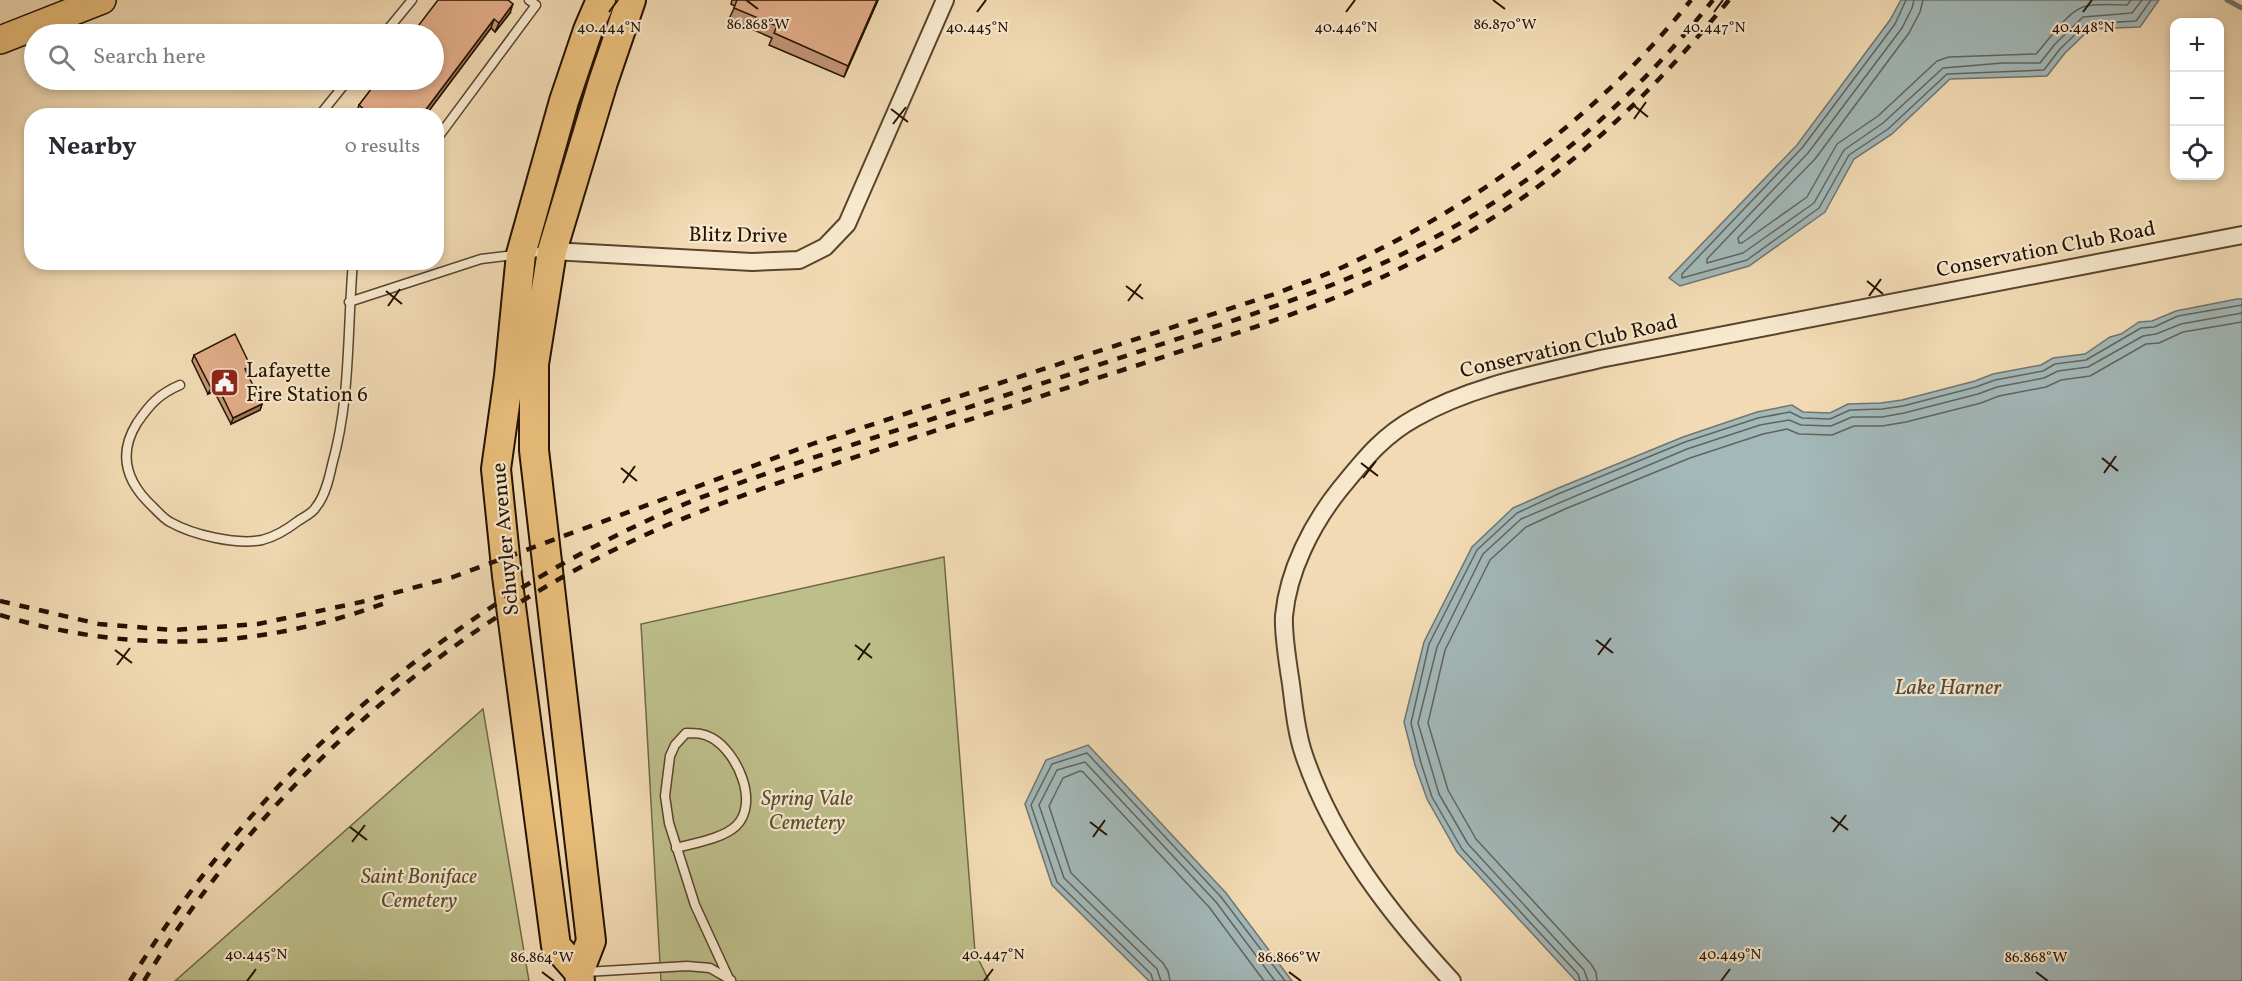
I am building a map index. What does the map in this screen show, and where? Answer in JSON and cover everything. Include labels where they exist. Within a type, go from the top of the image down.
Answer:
[{"type":"highway","name":"Schuyler Avenue","points":[[579,977],[556,946],[507,576],[496,469],[509,376],[521,254],[564,101],[588,30],[601,0]]},
{"type":"highway","name":"Schuyler Avenue","points":[[579,977],[591,941],[534,450],[534,364],[552,251],[603,81],[631,0]]},
{"type":"main road","points":[[41,24],[102,0]]},
{"type":"main road","points":[[0,40],[24,31]]},
{"type":"street","name":"Blitz Drive","points":[[552,251],[752,262],[799,260],[825,247],[847,224],[945,0]]},
{"type":"street","name":"Conservation Club Road","points":[[1452,981],[1408,932],[1377,891],[1338,828],[1303,754],[1291,687],[1284,617],[1297,560],[1328,504],[1377,445],[1413,419],[1455,397],[1599,359],[2242,235]]},
{"type":"lane","points":[[392,24],[412,0]]},
{"type":"lane","points":[[444,129],[536,5],[529,0]]},
{"type":"lane","points":[[325,108],[340,90]]},
{"type":"lane","points":[[349,302],[481,259],[552,251]]},
{"type":"lane","points":[[180,385],[161,393],[129,436],[126,456],[130,479],[146,500],[169,522],[201,534],[230,541],[263,540],[290,527],[316,508],[327,484],[340,437],[348,378],[349,302],[352,270]]},
{"type":"lane","points":[[676,848],[725,833],[736,826],[744,815],[746,794],[734,761],[720,744],[700,733],[686,733],[675,745],[670,756],[665,796],[669,823],[676,848],[695,905],[731,981]]},
{"type":"lane","points":[[579,977],[687,966],[710,968],[731,981]]},
{"type":"green space","name":"Spring Vale Cemetery","points":[[944,557],[975,952],[989,981],[661,981],[641,624]]},
{"type":"green space","name":"Saint Boniface Cemetery","points":[[483,709],[529,981],[175,981]]},
{"type":"water","points":[[1901,0],[2159,0],[2140,27],[2090,29],[2065,53],[2047,76],[1950,79],[1892,134],[1854,159],[1825,212],[1749,266],[1680,286],[1669,278],[1797,145],[1890,20]]},
{"type":"water","name":"Lake Harner","points":[[2242,299],[2242,981],[1576,981],[1457,852],[1427,799],[1404,722],[1424,642],[1472,547],[1513,508],[1683,437],[1757,412],[1792,405],[1803,412],[1830,413],[1848,404],[1902,400],[1993,374],[2041,365],[2053,358],[2085,354],[2110,337],[2121,334],[2139,322],[2152,321],[2176,311]]},
{"type":"water","points":[[1088,745],[1226,893],[1292,981],[1149,981],[1052,885],[1025,804],[1046,760]]},
{"type":"building","points":[[438,0],[508,0],[513,4],[499,23],[494,19],[444,85],[444,24],[420,24]]},
{"type":"building","points":[[737,0],[877,0],[848,66],[774,33],[777,26],[734,8]]},
{"type":"building","points":[[370,90],[441,90],[427,108],[363,108],[359,105]]},
{"type":"building","name":"Lafayette Fire Station 6","points":[[235,334],[251,367],[245,369],[262,404],[233,418],[217,385],[211,388],[194,355]]},
{"type":"waterway","points":[[2227,0],[2242,8]]},
{"type":"railway","points":[[0,601],[99,624],[173,630],[258,624],[361,602],[453,577],[815,443],[1275,294],[1335,271],[1393,242],[1488,186],[1533,154],[1617,82],[1691,0]]},
{"type":"railway","points":[[130,981],[182,903],[239,830],[301,763],[368,700],[439,643],[515,592],[595,546],[706,496],[810,459],[1270,308],[1335,284],[1399,256],[1471,217],[1510,192],[1584,135],[1652,70],[1713,0]]},
{"type":"railway","points":[[144,981],[192,908],[246,839],[305,774],[369,714],[437,659],[509,609],[585,565],[663,527],[721,504],[839,462],[1279,319],[1401,268],[1488,221],[1564,166],[1634,104],[1699,36],[1729,0]]},
{"type":"railway","points":[[0,615],[48,628],[97,636],[145,641],[194,641],[242,638],[290,630],[338,619],[385,603]]},
{"type":"place","name":"Lafayette Fire Station 6","points":[[225,383]]}]
